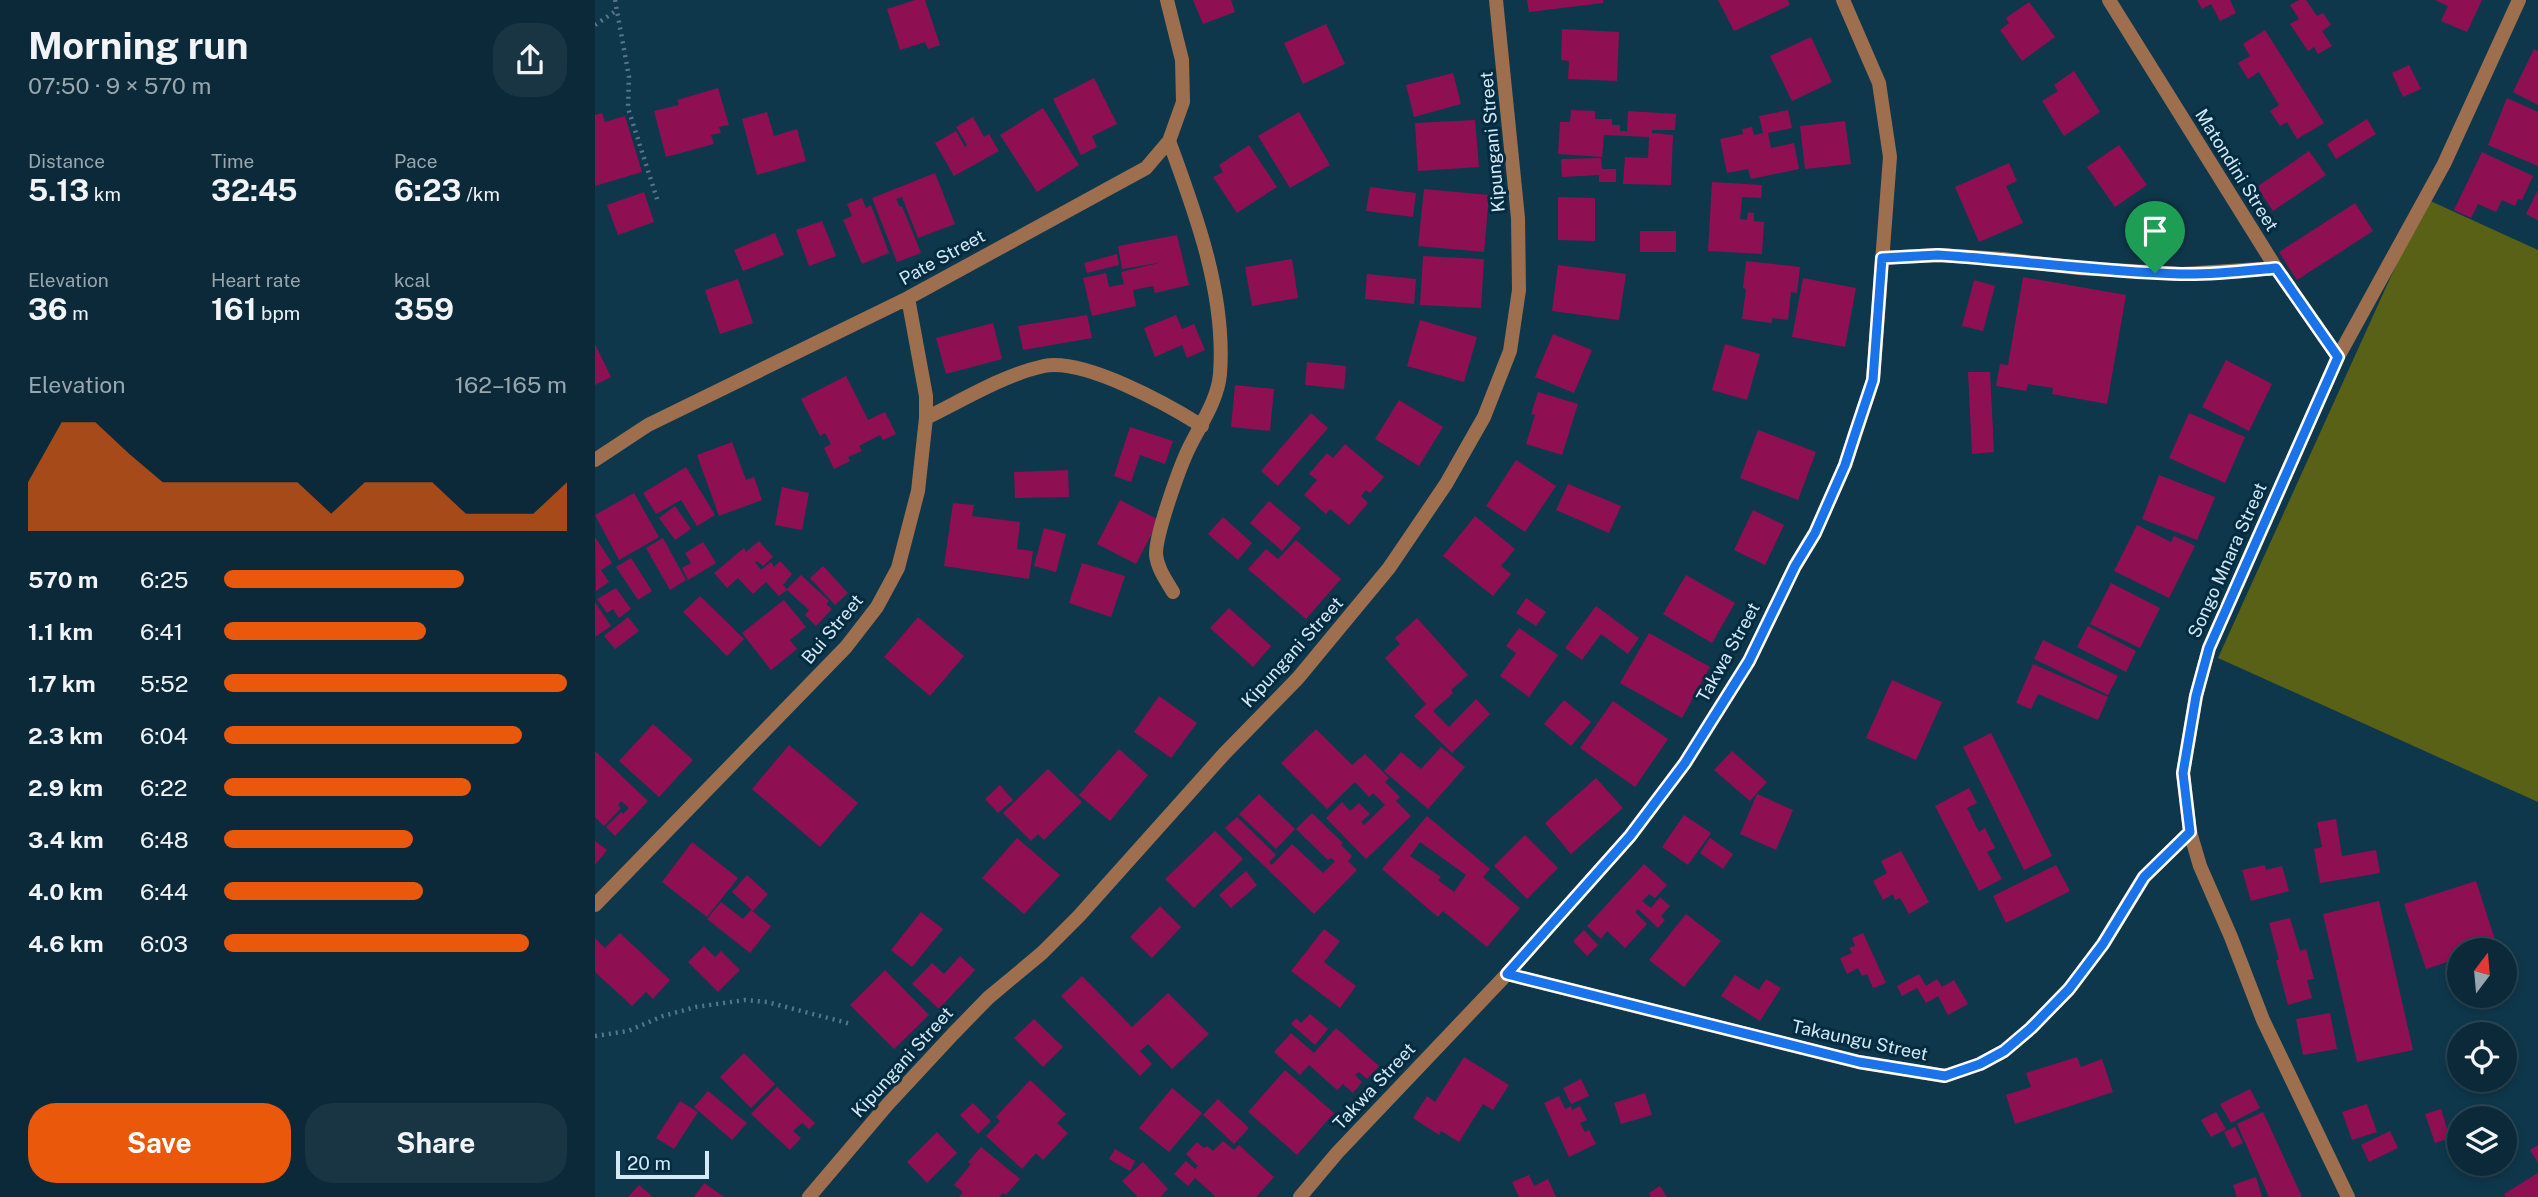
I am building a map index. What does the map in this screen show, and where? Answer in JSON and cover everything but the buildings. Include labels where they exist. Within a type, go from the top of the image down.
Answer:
[{"type":"street","name":"Pate Street","points":[[595,460],[648,425],[908,298],[1146,168],[1169,141],[1183,102],[1182,60],[1167,0]]},
{"type":"street","name":"Kipungani Street","points":[[809,1197],[888,1104],[953,1034],[988,998],[1042,953],[1079,916],[1224,754],[1298,678],[1389,568],[1446,484],[1484,417],[1510,351],[1519,290],[1518,218],[1496,0]]},
{"type":"street","name":"Takwa Street","points":[[1300,1197],[1337,1153],[1507,974],[1630,836],[1685,763],[1749,661],[1795,566],[1815,533],[1845,465],[1873,380],[1890,157],[1879,83],[1843,0]]},
{"type":"street","name":"Matondini Street","points":[[2109,0],[2276,268],[2338,357]]},
{"type":"street","name":"Songo Mnara Street","points":[[2348,1197],[2263,1020],[2200,866],[2190,832],[2183,773],[2196,696],[2209,648],[2338,357],[2444,164],[2519,0]]},
{"type":"street","points":[[1169,141],[1192,205],[1219,316],[1220,376],[1202,426],[1191,444],[1158,536],[1156,554],[1160,569],[1173,593]]},
{"type":"street","points":[[1882,258],[1951,256],[2182,274],[2276,268]]},
{"type":"street","name":"Bui Street","points":[[595,905],[846,647],[877,607],[898,568],[918,491],[926,418],[926,396],[908,298]]},
{"type":"street","points":[[926,418],[1021,374],[1043,366],[1059,365],[1081,369],[1107,379],[1179,412],[1202,426]]},
{"type":"street","name":"Takaungu Street","points":[[1507,974],[1859,1062],[1945,1076],[1988,1060],[2004,1051],[2031,1028],[2069,989],[2103,944],[2144,877],[2190,832]]},
{"type":"path","points":[[615,0],[629,77],[628,108],[658,202]]},
{"type":"path","points":[[595,25],[617,10]]},
{"type":"path","points":[[595,1036],[628,1031],[663,1016],[696,1007],[745,1000],[767,1002],[851,1024]]},
{"type":"green space","points":[[2426,199],[2538,250],[2538,802],[2218,658]]},
{"type":"route","points":[[1938,255],[2155,273],[2182,274],[2276,268],[2338,357],[2209,648],[2196,696],[2183,773],[2190,832],[2144,877],[2103,944],[2069,989],[2004,1051],[1980,1064],[1945,1076],[1859,1062],[1507,974],[1630,836],[1685,763],[1749,661],[1795,566],[1815,533],[1845,465],[1873,380],[1882,258],[1938,255]]}]
